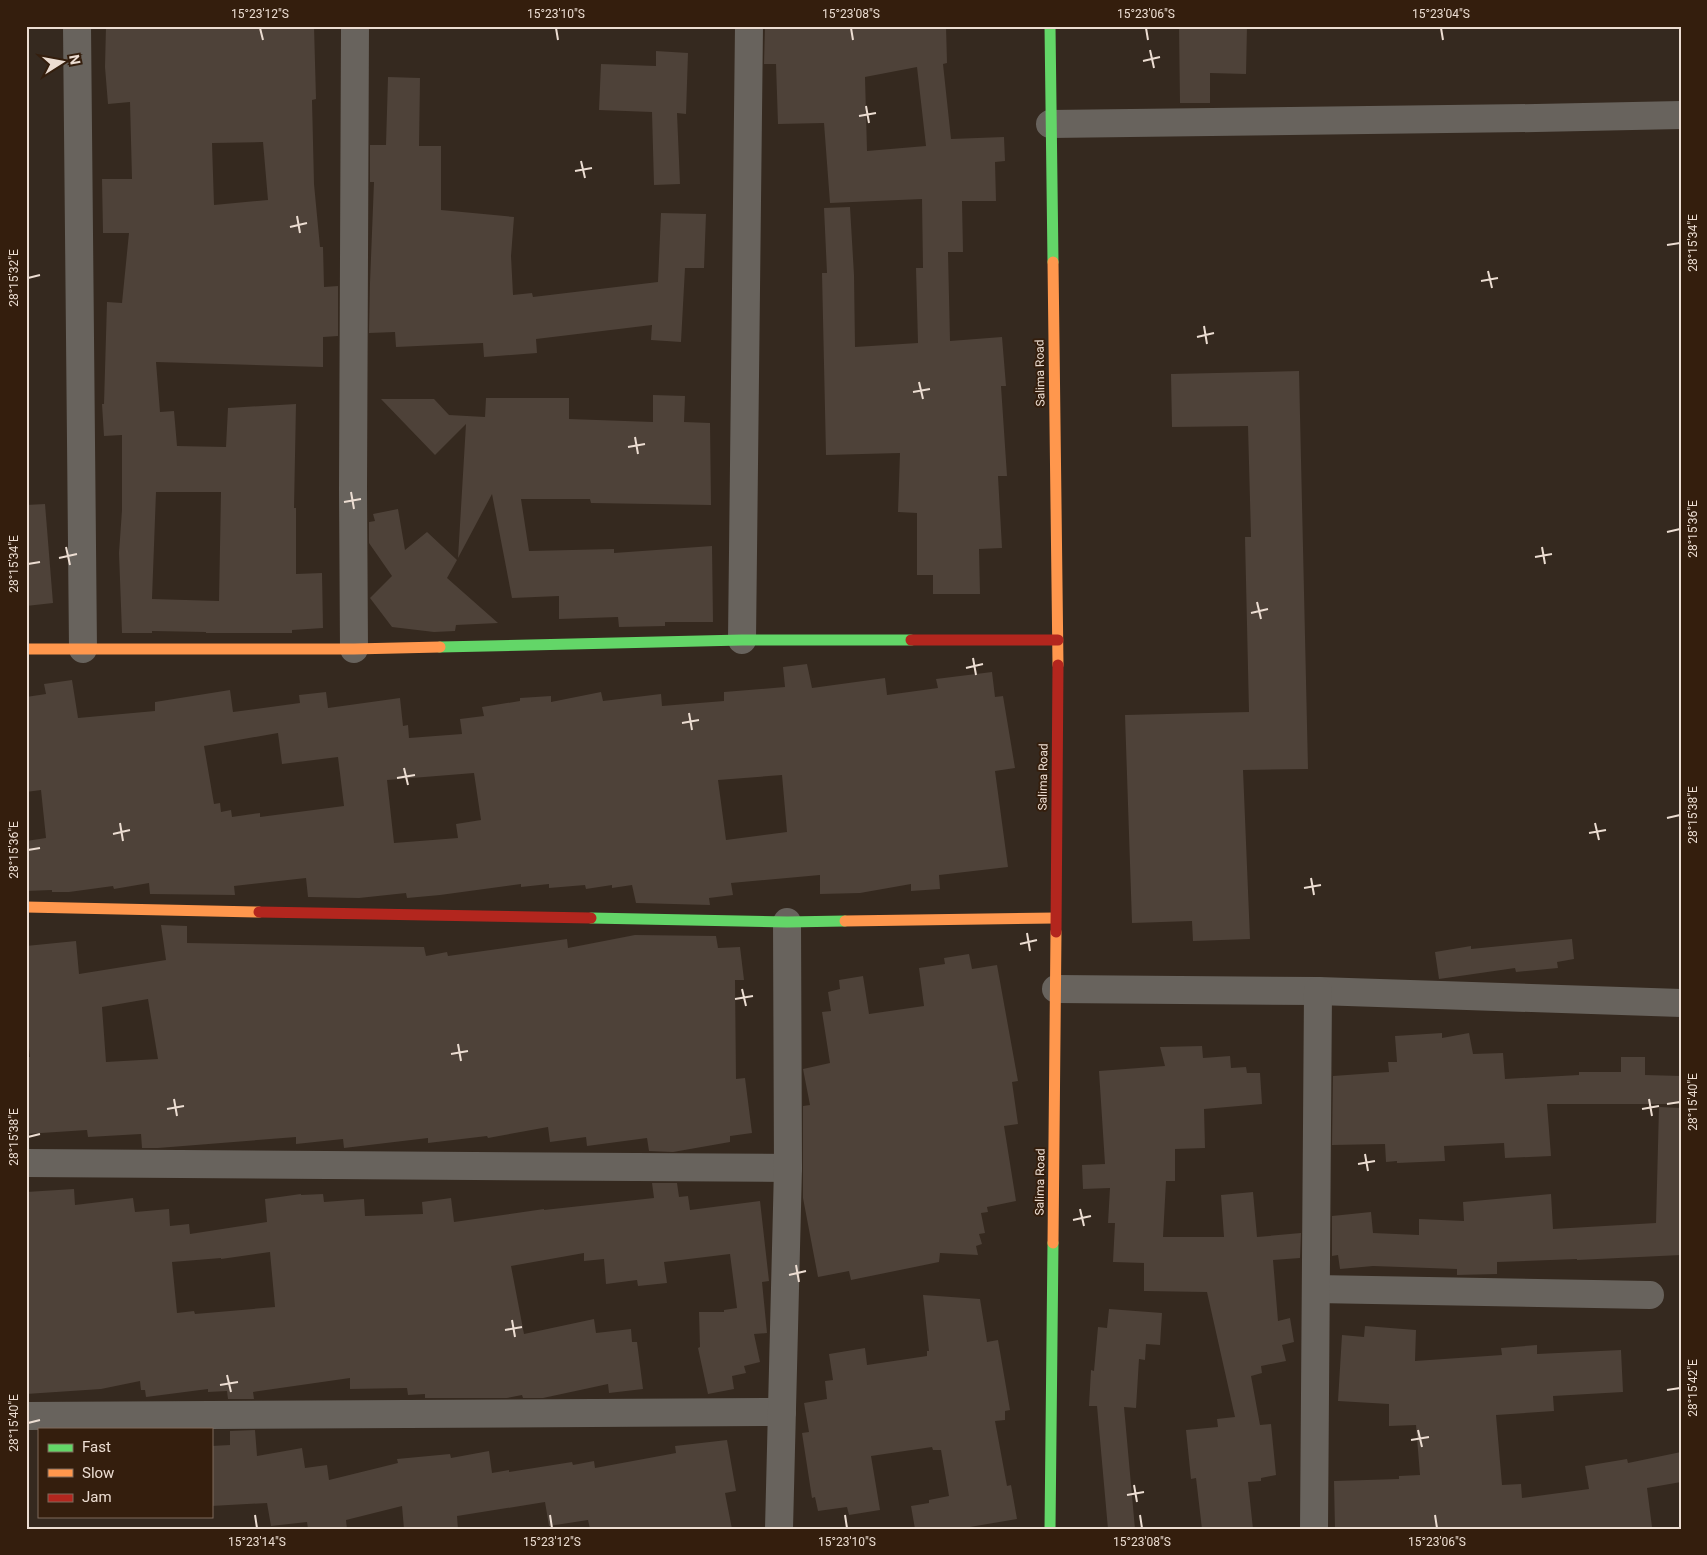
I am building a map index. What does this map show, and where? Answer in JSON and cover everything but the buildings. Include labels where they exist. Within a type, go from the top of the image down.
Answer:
[{"type":"street","points":[[77,26],[83,649]]},
{"type":"street","points":[[354,649],[355,26]]},
{"type":"street","points":[[742,640],[749,26]]},
{"type":"street","name":"Salima Road","points":[[1050,26],[1058,640],[1050,1529]]},
{"type":"street","points":[[1050,124],[1681,115]]},
{"type":"street","points":[[26,649],[354,649],[742,640],[1058,640]]},
{"type":"street","points":[[26,907],[787,922],[1056,918]]},
{"type":"street","points":[[779,1529],[788,1168],[787,922]]},
{"type":"street","points":[[1056,989],[1318,990],[1681,1002]]},
{"type":"street","points":[[1314,1529],[1318,990]]},
{"type":"street","points":[[26,1163],[788,1168]]},
{"type":"street","points":[[1316,1289],[1650,1296]]},
{"type":"street","points":[[26,1416],[782,1412]]},
{"type":"traffic: fast","points":[[1050,26],[1053,262]]},
{"type":"traffic: fast","points":[[440,647],[742,640],[911,640]]},
{"type":"traffic: fast","points":[[591,918],[787,922],[845,921]]},
{"type":"traffic: fast","points":[[1050,1529],[1053,1243]]},
{"type":"traffic: slow","points":[[1053,262],[1058,665]]},
{"type":"traffic: slow","points":[[26,649],[354,649],[440,647]]},
{"type":"traffic: slow","points":[[26,907],[259,912]]},
{"type":"traffic: slow","points":[[845,921],[1055,918]]},
{"type":"traffic: slow","points":[[1053,1243],[1056,932]]},
{"type":"traffic: jam","points":[[911,640],[1058,640]]},
{"type":"traffic: jam","points":[[1056,932],[1058,665]]},
{"type":"traffic: jam","points":[[259,912],[591,918]]}]
